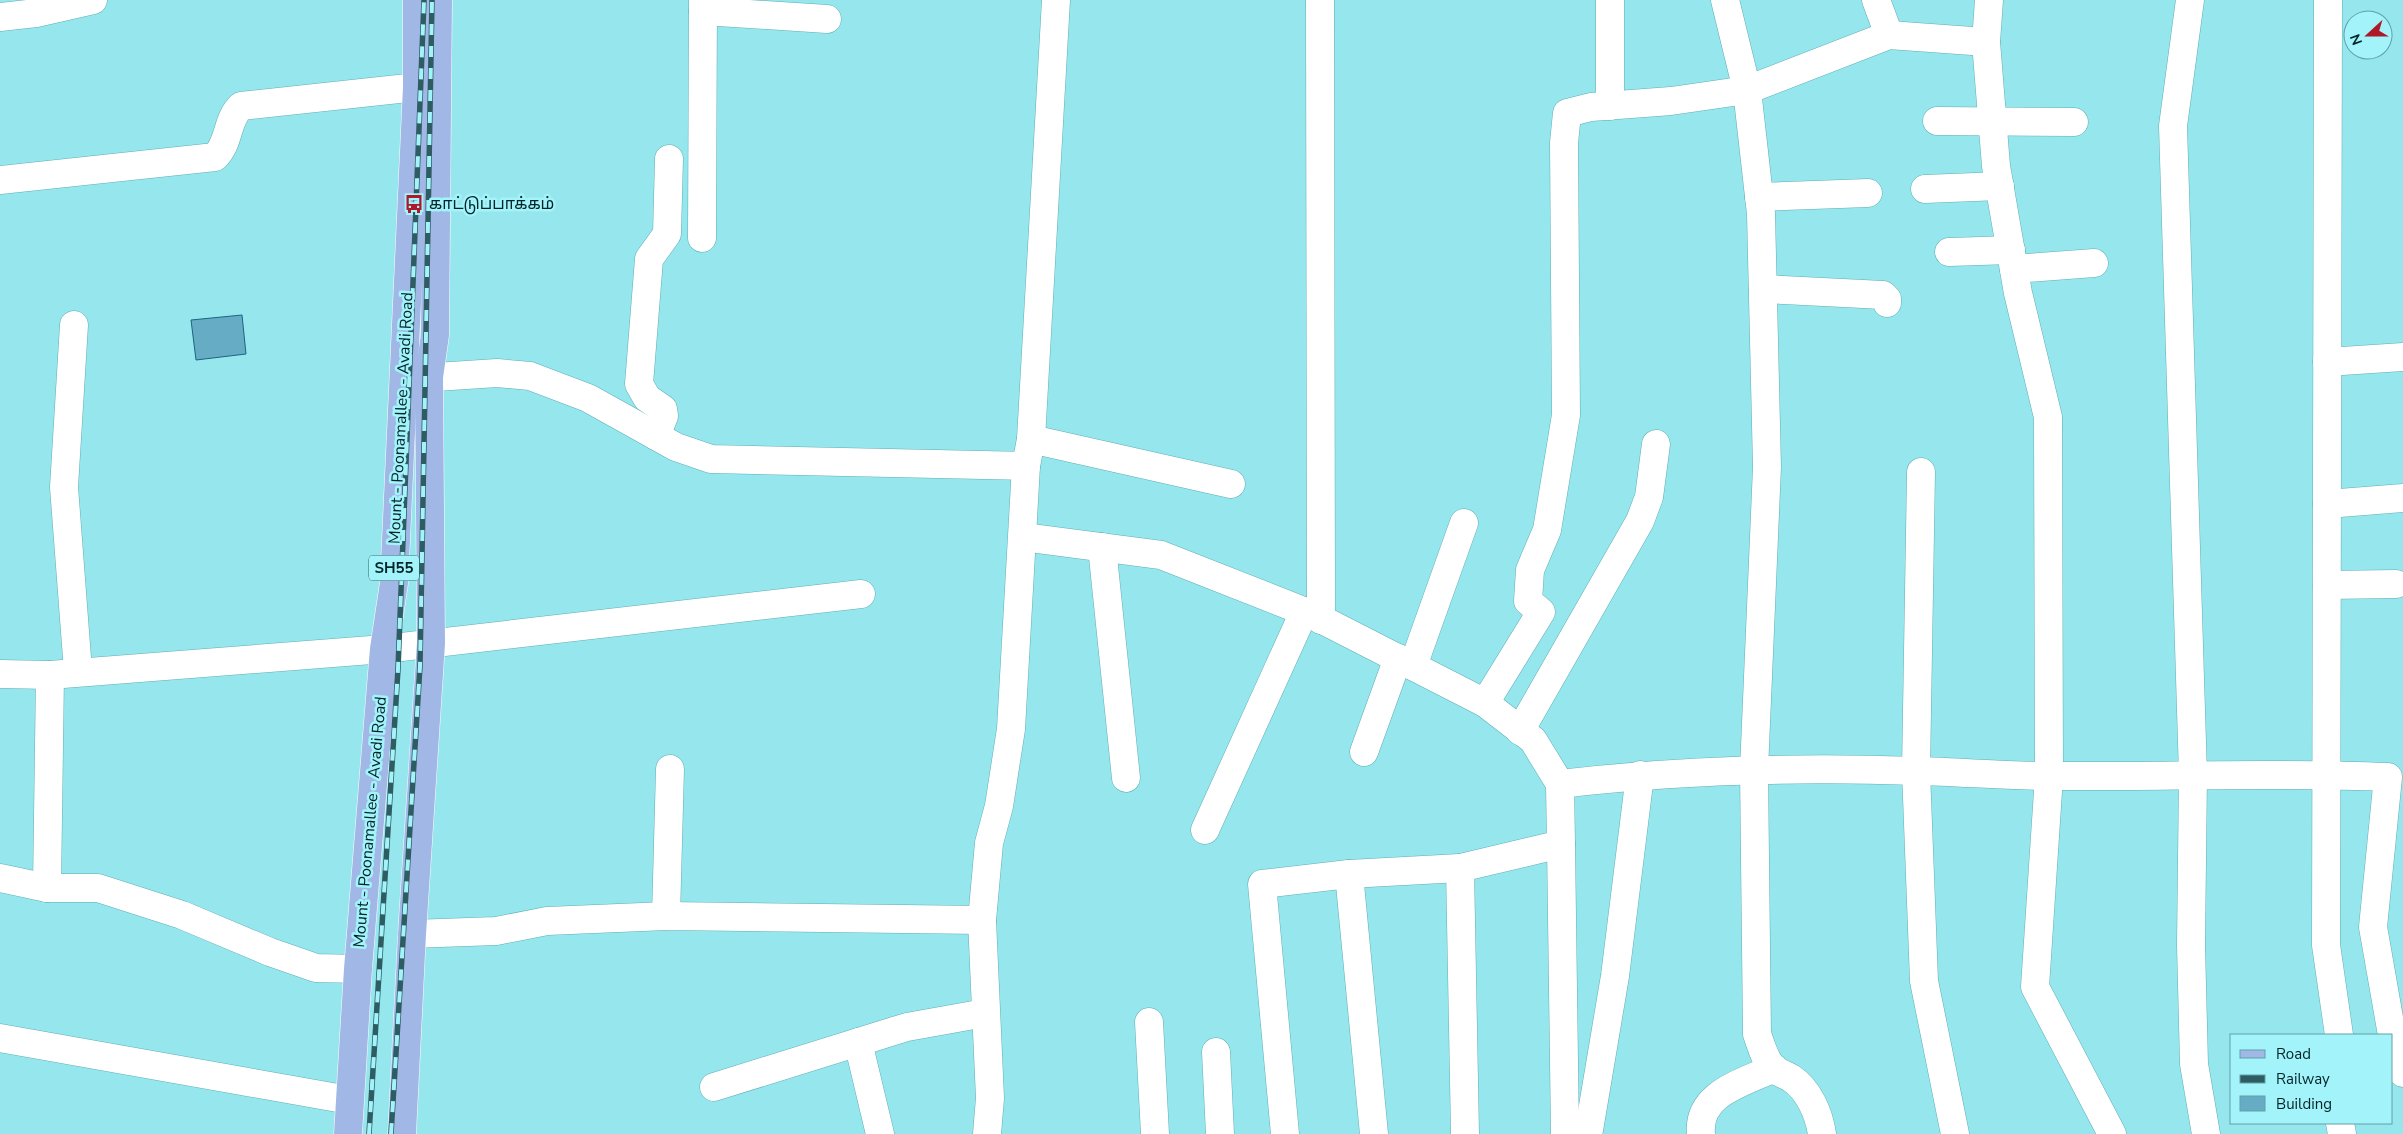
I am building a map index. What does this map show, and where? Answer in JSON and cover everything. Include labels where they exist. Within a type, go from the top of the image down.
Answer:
[{"type":"main road","name":"Mount - Poonamallee - Avadi Road","points":[[402,1134],[412,934],[432,643],[416,378],[417,0]]},
{"type":"main road","name":"Mount - Poonamallee - Avadi Road","points":[[348,1134],[358,969],[384,649],[394,584],[416,378],[434,335],[438,0]]},
{"type":"street","points":[[15,11],[93,0]]},
{"type":"street","points":[[987,1134],[990,1098],[982,920],[989,843],[1000,806],[1011,729],[1026,466],[1031,439],[1056,0]]},
{"type":"street","points":[[1205,830],[1313,616],[1320,0]]},
{"type":"street","points":[[1610,0],[1610,106]]},
{"type":"street","points":[[1725,0],[1747,90],[1759,198],[1763,289],[1767,467],[1754,770],[1757,1034],[1764,1053],[1774,1068],[1793,1079],[1805,1093],[1819,1116],[1822,1134]]},
{"type":"street","points":[[1876,0],[1889,35]]},
{"type":"street","points":[[1989,0],[1986,42],[1991,120],[2000,186],[2012,260],[2048,417],[2049,776],[2036,987],[2112,1134]]},
{"type":"street","points":[[2190,0],[2173,126],[2193,775],[2191,945],[2194,1064],[2206,1134]]},
{"type":"street","points":[[2328,0],[2326,945],[2339,1034]]},
{"type":"street","points":[[702,238],[703,5],[827,19]]},
{"type":"street","points":[[1485,703],[1541,612],[1528,601],[1530,570],[1547,530],[1566,415],[1564,143],[1567,113],[1591,107],[1672,102],[1747,90],[1889,35],[1986,42]]},
{"type":"street","points":[[0,180],[215,157],[222,151],[234,112],[241,106],[417,87]]},
{"type":"street","points":[[1937,120],[2074,122]]},
{"type":"street","points":[[656,436],[664,416],[663,409],[647,398],[640,384],[649,259],[667,234],[668,159]]},
{"type":"street","points":[[1925,188],[2000,186]]},
{"type":"street","points":[[1759,198],[1868,193]]},
{"type":"street","points":[[1948,252],[2012,260],[2094,263]]},
{"type":"street","points":[[1763,289],[1883,295],[1887,299],[1887,303]]},
{"type":"street","points":[[74,325],[64,487],[78,671]]},
{"type":"street","points":[[2327,362],[2403,356]]},
{"type":"street","points":[[416,378],[497,373],[530,376],[588,398],[676,447],[711,459],[1026,466]]},
{"type":"street","points":[[1031,439],[1231,484]]},
{"type":"street","points":[[1520,731],[1640,520],[1649,497],[1656,444]]},
{"type":"street","points":[[1921,472],[1916,771],[1924,981],[1955,1134]]},
{"type":"street","points":[[2327,504],[2403,498]]},
{"type":"street","points":[[1364,752],[1406,662],[1464,524]]},
{"type":"street","points":[[1023,537],[1160,555],[1313,616],[1406,662],[1485,703],[1533,740],[1560,784],[1564,1134]]},
{"type":"street","points":[[1102,547],[1126,778]]},
{"type":"street","points":[[2326,585],[2396,584]]},
{"type":"street","points":[[0,674],[50,675],[78,671],[384,649],[861,594]]},
{"type":"street","points":[[47,888],[50,675]]},
{"type":"street","points":[[666,916],[670,769]]},
{"type":"street","points":[[1560,784],[1640,775],[1754,770],[1916,771],[2049,776],[2326,774],[2396,776],[2373,927],[2392,1034]]},
{"type":"street","points":[[1586,1134],[1591,1122],[1615,976],[1640,775]]},
{"type":"street","points":[[1285,1134],[1262,884],[1349,874],[1460,868],[1561,844]]},
{"type":"street","points":[[1460,868],[1465,1134]]},
{"type":"street","points":[[1349,874],[1374,1134]]},
{"type":"street","points":[[0,878],[47,888],[98,888],[182,915],[270,952],[316,968],[358,969]]},
{"type":"street","points":[[412,934],[496,931],[547,921],[666,916],[982,920]]},
{"type":"street","points":[[714,1087],[932,1021],[985,1013]]},
{"type":"street","points":[[1150,1022],[1155,1134]]},
{"type":"street","points":[[0,1038],[349,1100]]},
{"type":"street","points":[[2393,1041],[2398,1069],[2403,1074]]},
{"type":"street","points":[[858,1042],[880,1134]]},
{"type":"street","points":[[1216,1052],[1220,1134]]},
{"type":"street","points":[[1701,1134],[1700,1122],[1705,1109],[1716,1096],[1774,1068]]},
{"type":"building","points":[[242,315],[246,354],[196,360],[191,320]]},
{"type":"railway","points":[[369,1134],[398,669],[424,0]]},
{"type":"railway","points":[[391,1134],[420,666],[432,0]]},
{"type":"place","name":"காட்டுப்பாக்கம்","points":[[414,204]]}]
